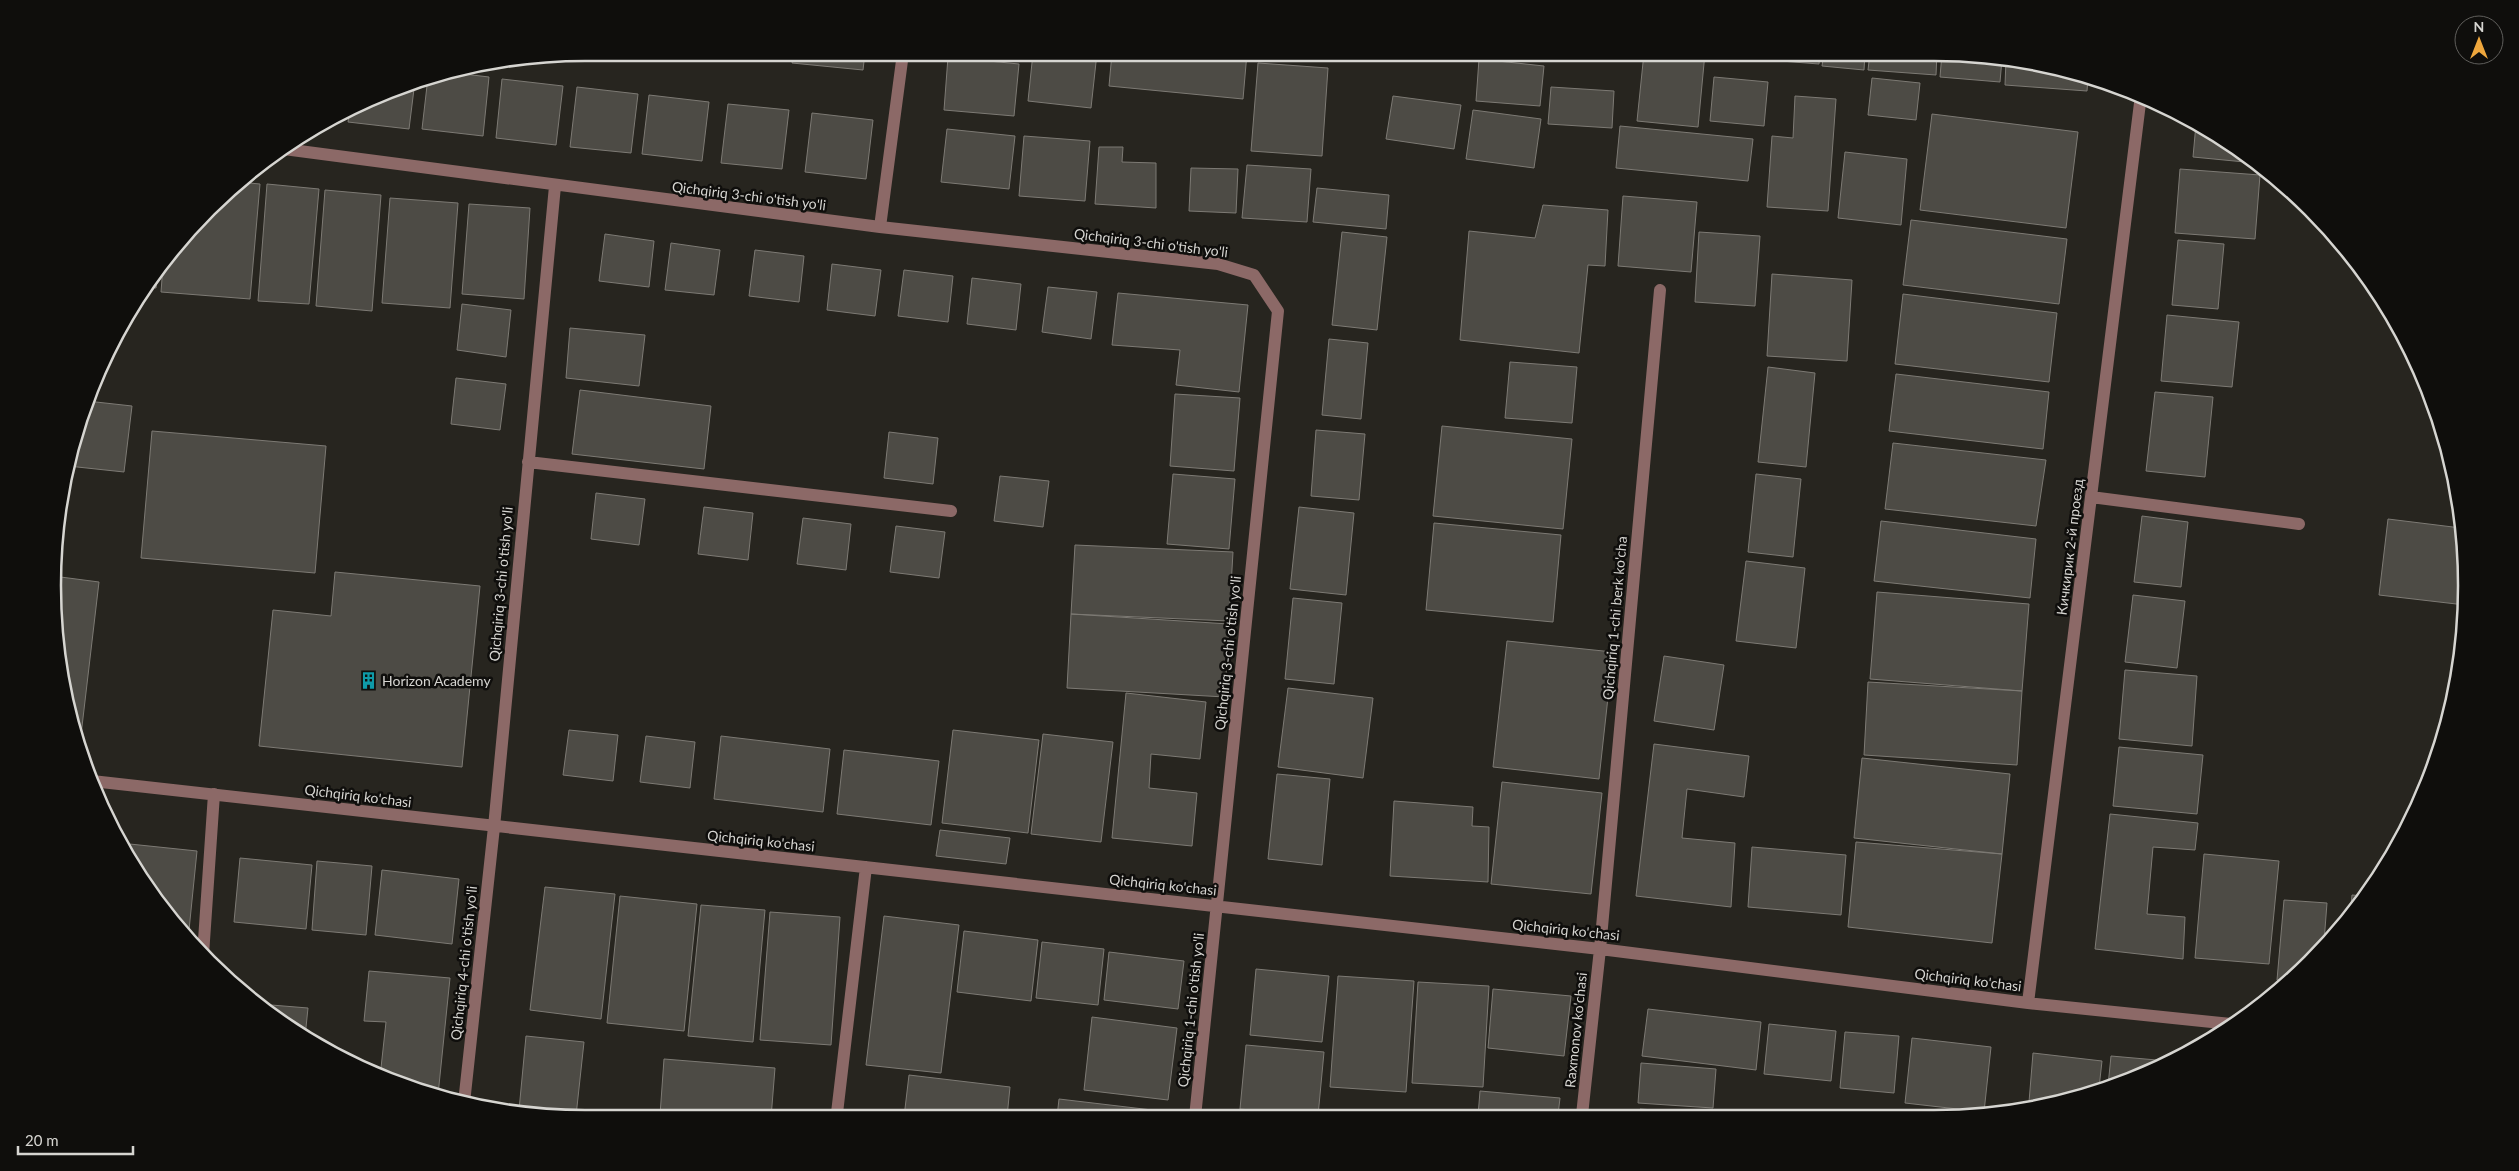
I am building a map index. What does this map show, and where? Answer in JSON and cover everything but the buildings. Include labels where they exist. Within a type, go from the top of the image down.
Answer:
[{"type":"street","points":[[880,227],[902,61]]},
{"type":"street","name":"Кичкирик 2-й проезд","points":[[2028,1003],[2140,104]]},
{"type":"street","name":"Qichqiriq 3-chi o'tish yo'li","points":[[294,150],[880,227],[1218,264],[1254,275],[1278,311],[1216,907]]},
{"type":"street","name":"Qichqiriq 3-chi o'tish yo'li","points":[[494,827],[555,186]]},
{"type":"street","name":"Qichqiriq 1-chi berk ko'cha","points":[[1600,949],[1660,290]]},
{"type":"street","points":[[528,462],[951,511]]},
{"type":"street","points":[[2091,497],[2299,524]]},
{"type":"street","name":"Qichqiriq ko'chasi","points":[[99,782],[1600,949],[2028,1003],[2222,1023]]},
{"type":"street","points":[[204,944],[214,794]]},
{"type":"street","name":"Qichqiriq 4-chi o'tish yo'li","points":[[465,1096],[494,827]]},
{"type":"street","points":[[837,1110],[866,867]]},
{"type":"street","name":"Qichqiriq 1-chi o'tish yo'li","points":[[1196,1110],[1216,907]]},
{"type":"street","name":"Raxmonov ko'chasi","points":[[1583,1110],[1600,949]]},
{"type":"place","name":"Horizon Academy","points":[[368,681]]}]
